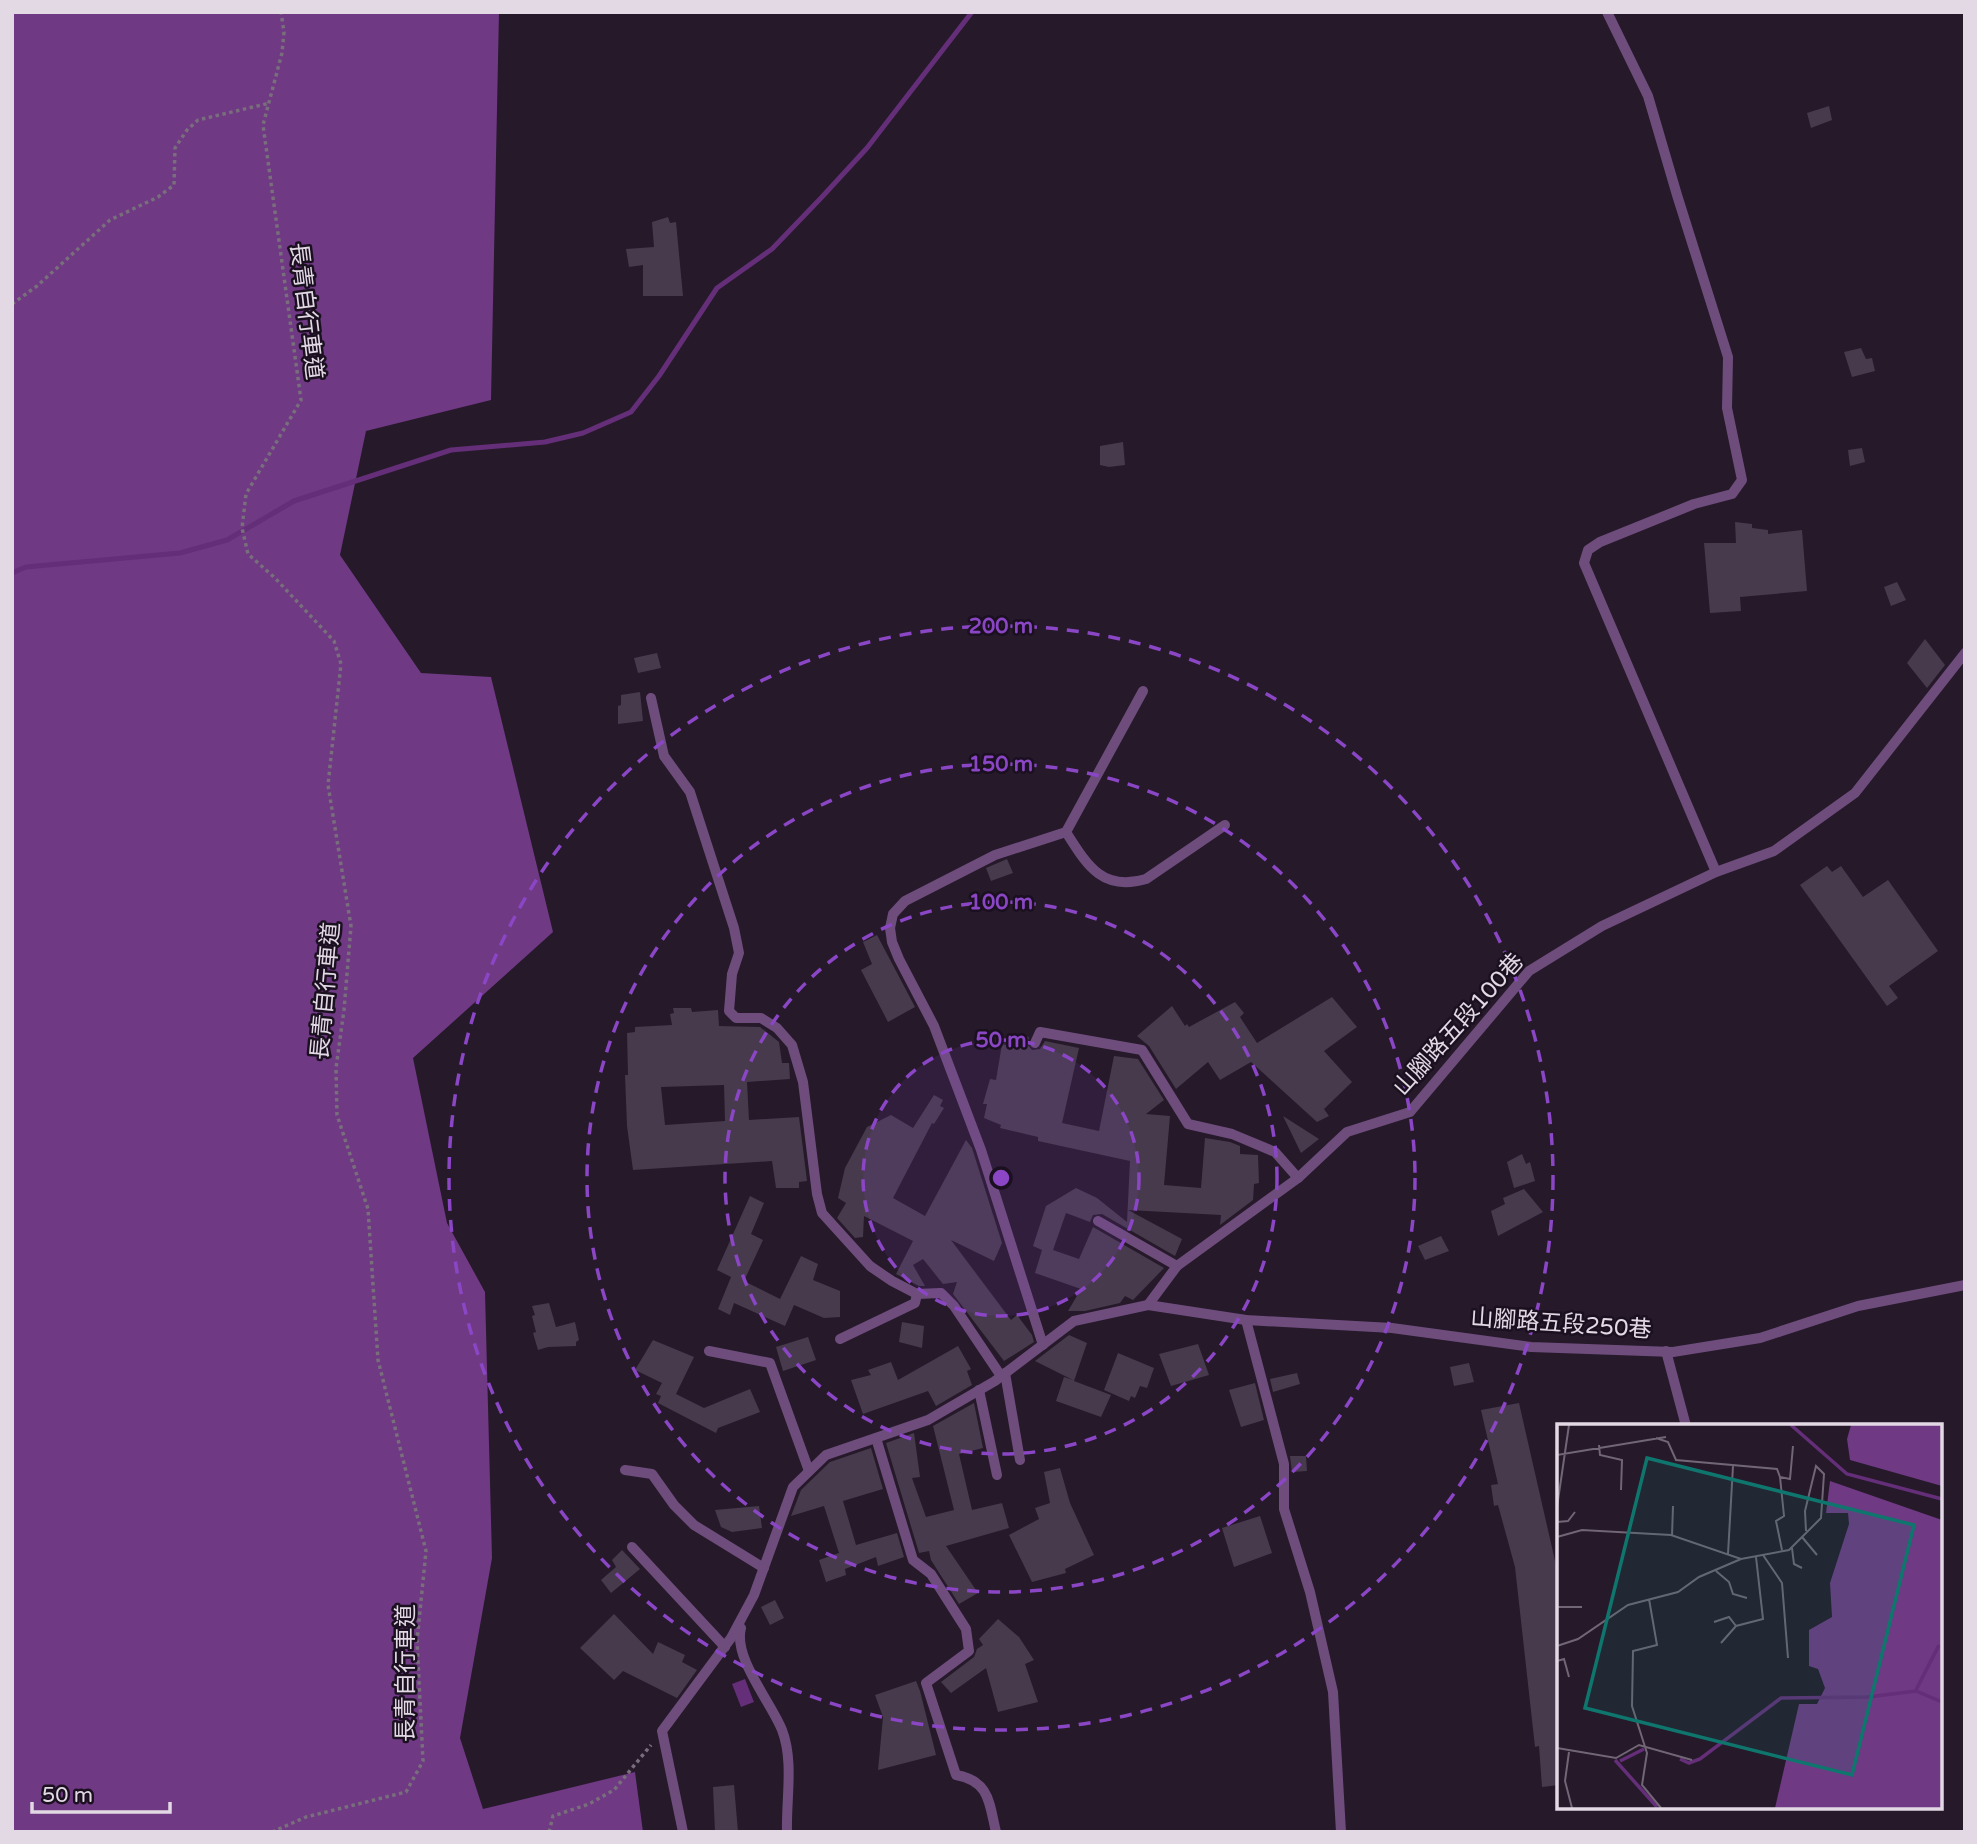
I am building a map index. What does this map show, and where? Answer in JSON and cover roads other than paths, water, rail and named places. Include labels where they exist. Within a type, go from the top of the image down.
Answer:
[{"type":"lane","points":[[1607,12],[1648,96],[1728,357],[1727,408],[1742,480],[1732,494],[1694,504],[1600,542],[1588,550],[1584,563],[1716,873]]},
{"type":"lane","name":"山腳路五段100巷","points":[[1148,1305],[1177,1266],[1298,1178],[1347,1132],[1410,1112],[1529,971],[1602,926],[1716,873],[1774,851],[1855,793],[1965,653]]},
{"type":"lane","points":[[1043,1345],[981,1150],[934,1026],[899,959],[890,928],[893,914],[905,901],[995,855],[1066,832],[1143,691]]},
{"type":"lane","points":[[651,698],[664,756],[690,792],[734,928],[739,953],[732,974],[729,1011],[736,1018],[761,1018],[777,1028],[792,1045],[803,1082],[817,1194],[822,1213],[870,1266],[916,1294],[941,1293],[954,1306],[1003,1374],[1020,1460]]},
{"type":"lane","points":[[1066,832],[1088,866],[1117,883],[1131,884],[1146,879],[1225,825]]},
{"type":"lane","points":[[1035,1044],[1040,1032],[1142,1050],[1188,1124],[1231,1134],[1275,1153],[1298,1178]]},
{"type":"lane","points":[[1098,1221],[1177,1266]]},
{"type":"lane","name":"山腳路五段250巷","points":[[1148,1305],[1246,1320],[1392,1328],[1531,1347],[1666,1351],[1760,1338],[1858,1306],[1965,1286]]},
{"type":"lane","points":[[840,1339],[915,1303],[916,1294]]},
{"type":"lane","points":[[787,1832],[788,1753],[782,1730],[749,1667],[738,1637],[793,1487],[826,1455],[928,1420],[979,1390],[1074,1321],[1148,1305]]},
{"type":"lane","points":[[1246,1320],[1284,1464],[1284,1509],[1310,1592],[1333,1692],[1340,1832]]},
{"type":"lane","points":[[709,1351],[770,1363],[809,1471]]},
{"type":"lane","points":[[1666,1351],[1685,1424]]},
{"type":"lane","points":[[979,1390],[998,1475]]},
{"type":"lane","points":[[876,1438],[913,1560],[931,1574],[967,1629],[969,1651],[926,1683],[956,1775],[969,1777],[983,1788],[996,1832]]},
{"type":"lane","points":[[625,1470],[652,1474],[674,1505],[694,1525],[764,1567]]},
{"type":"lane","points":[[632,1547],[724,1647]]},
{"type":"lane","points":[[683,1832],[662,1731],[724,1647],[744,1615]]},
{"type":"waterway","points":[[12,573],[26,567],[180,553],[227,540],[294,501],[451,450],[545,442],[583,433],[631,412],[659,376],[717,288],[772,249],[821,198],[867,148],[972,12]]}]
